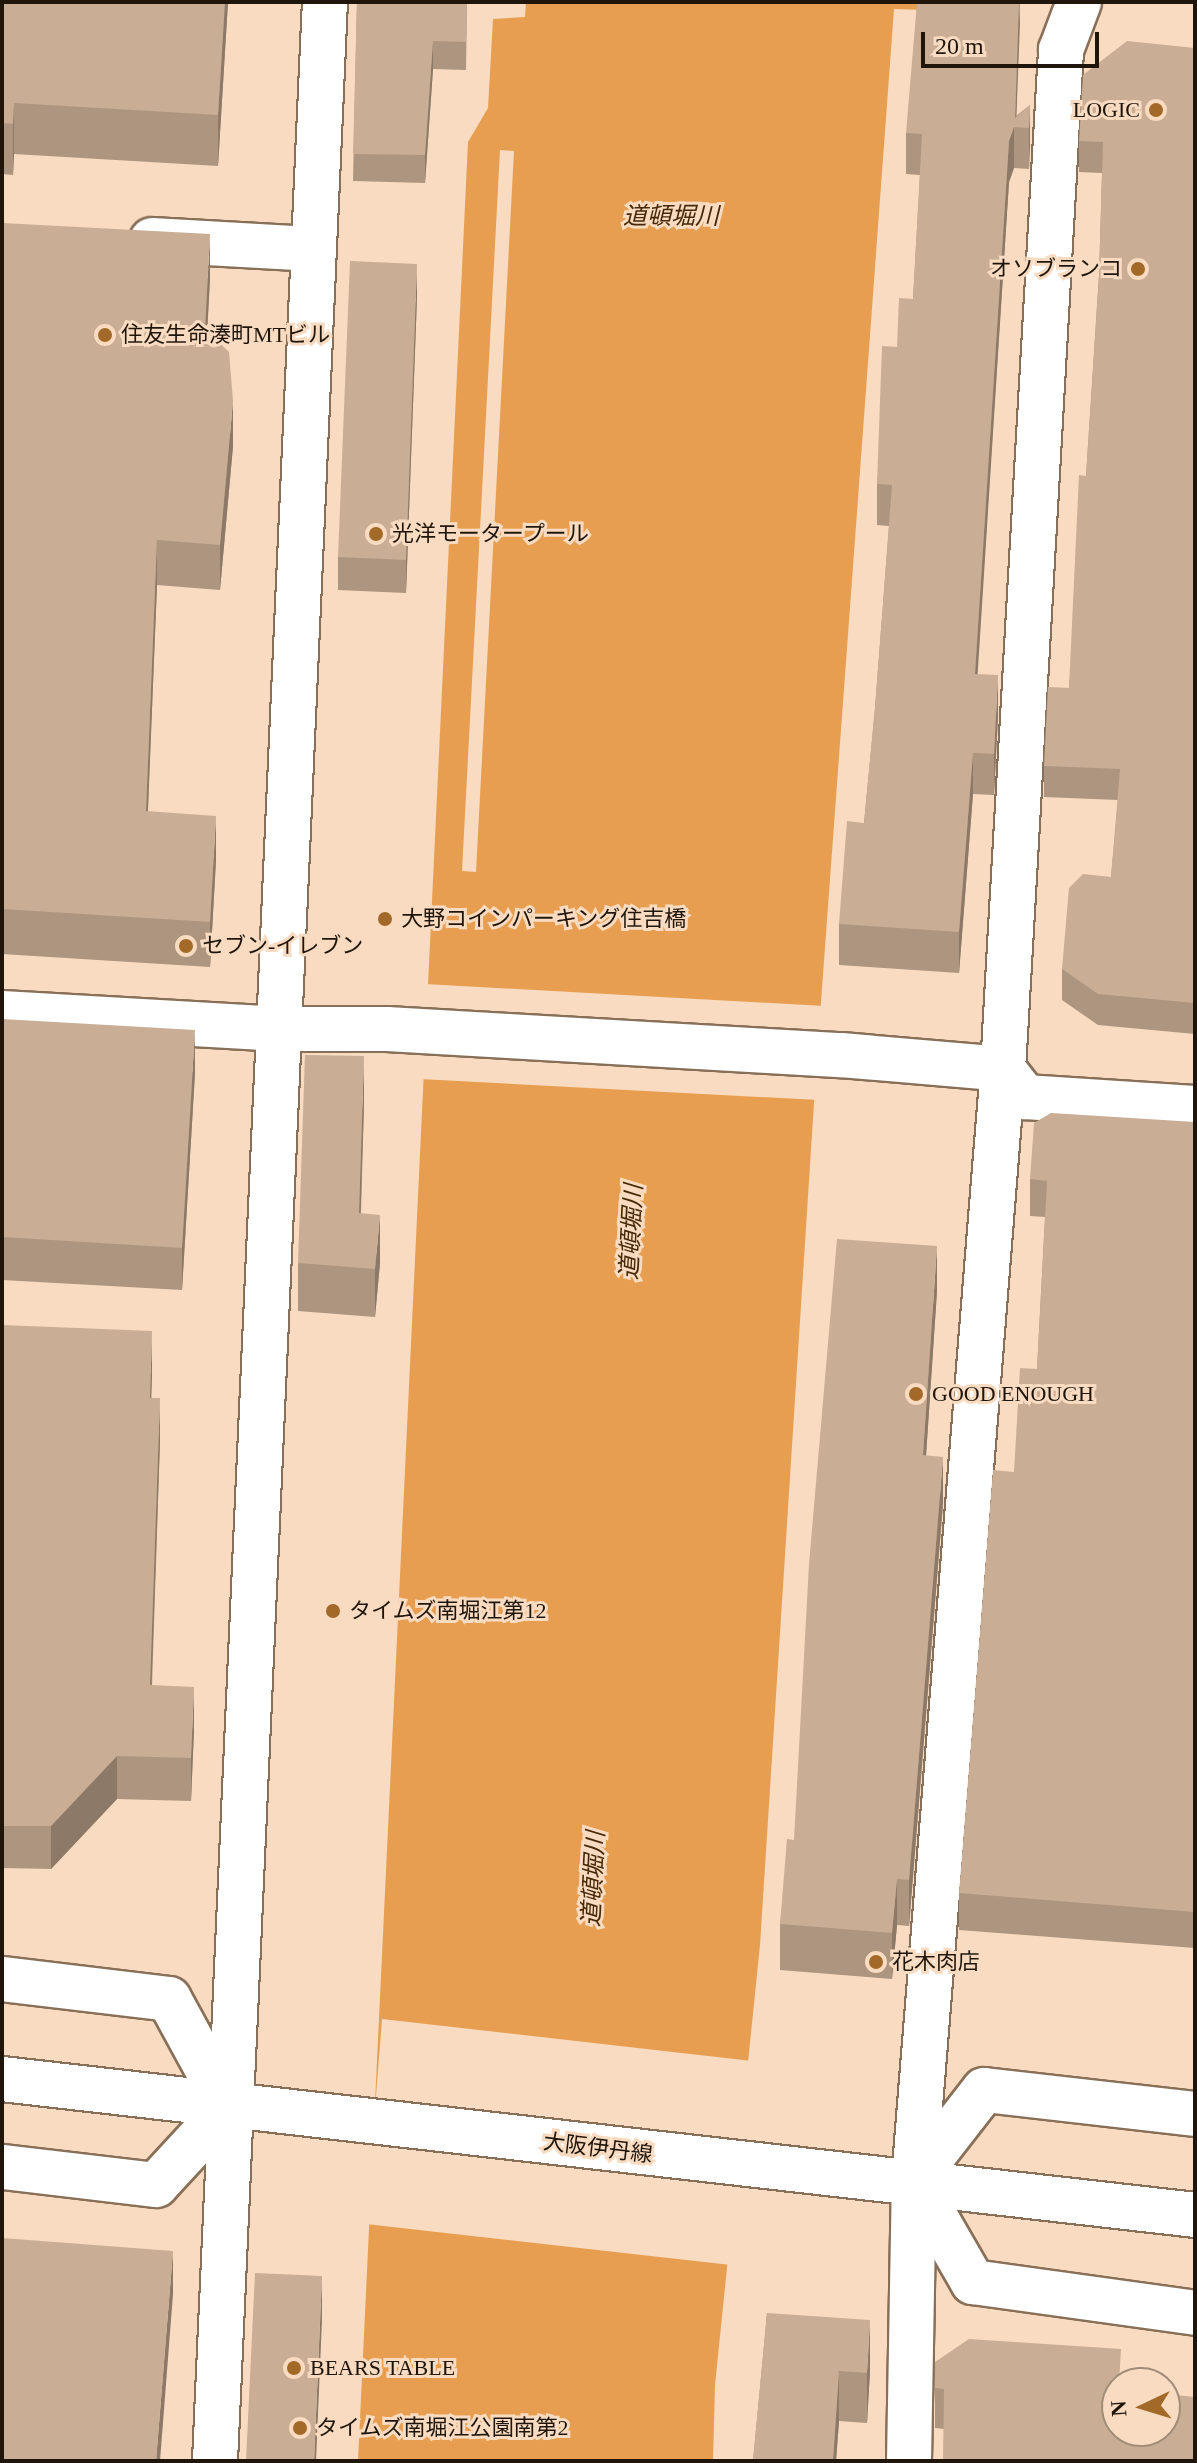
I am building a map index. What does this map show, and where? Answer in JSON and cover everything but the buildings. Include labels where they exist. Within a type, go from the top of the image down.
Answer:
[{"type":"street","points":[[215,2461],[311,249],[325,2]]},
{"type":"street","points":[[909,2461],[914,2180],[1003,1069],[1061,50],[1079,2]]},
{"type":"street","points":[[110,237],[311,249]]},
{"type":"street","points":[[2,1013],[277,1029],[387,1029],[841,1055],[1003,1069],[1025,1097],[1195,1108]]},
{"type":"street","points":[[2,1979],[169,1999],[228,2107]]},
{"type":"street","name":"大阪伊丹線","points":[[2,2079],[747,2165],[914,2180],[1195,2215]]},
{"type":"street","points":[[914,2180],[984,2090],[1195,2114]]},
{"type":"street","points":[[2,2167],[156,2185],[228,2107]]},
{"type":"street","points":[[914,2180],[973,2282],[1195,2313]]},
{"type":"water","name":"道頓堀川","points":[[526,2],[925,2],[925,10],[894,9],[817,1056],[760,1945],[715,2385],[713,2461],[358,2461],[468,142],[488,108],[493,19],[525,17]]},
{"type":"pier","points":[[500,150],[514,151],[476,872],[462,871]]},
{"type":"pier","points":[[425,984],[825,1006],[818,1100],[420,1079]]},
{"type":"pier","points":[[382,2019],[752,2061],[731,2265],[366,2224]]},
{"type":"place","name":"LOGIC","points":[[1156,110]]},
{"type":"place","name":"オソブランコ","points":[[1138,269]]},
{"type":"place","name":"住友生命湊町MTビル","points":[[105,335]]},
{"type":"place","name":"光洋モータープール","points":[[376,534]]},
{"type":"place","name":"大野コインパーキング住吉橋","points":[[385,919]]},
{"type":"place","name":"セブン-イレブン","points":[[186,946]]},
{"type":"place","name":"GOOD ENOUGH","points":[[916,1394]]},
{"type":"place","name":"タイムズ南堀江第12","points":[[333,1611]]},
{"type":"place","name":"花木肉店","points":[[876,1962]]},
{"type":"place","name":"BEARS TABLE","points":[[294,2368]]},
{"type":"place","name":"タイムズ南堀江公園南第2","points":[[300,2428]]}]
